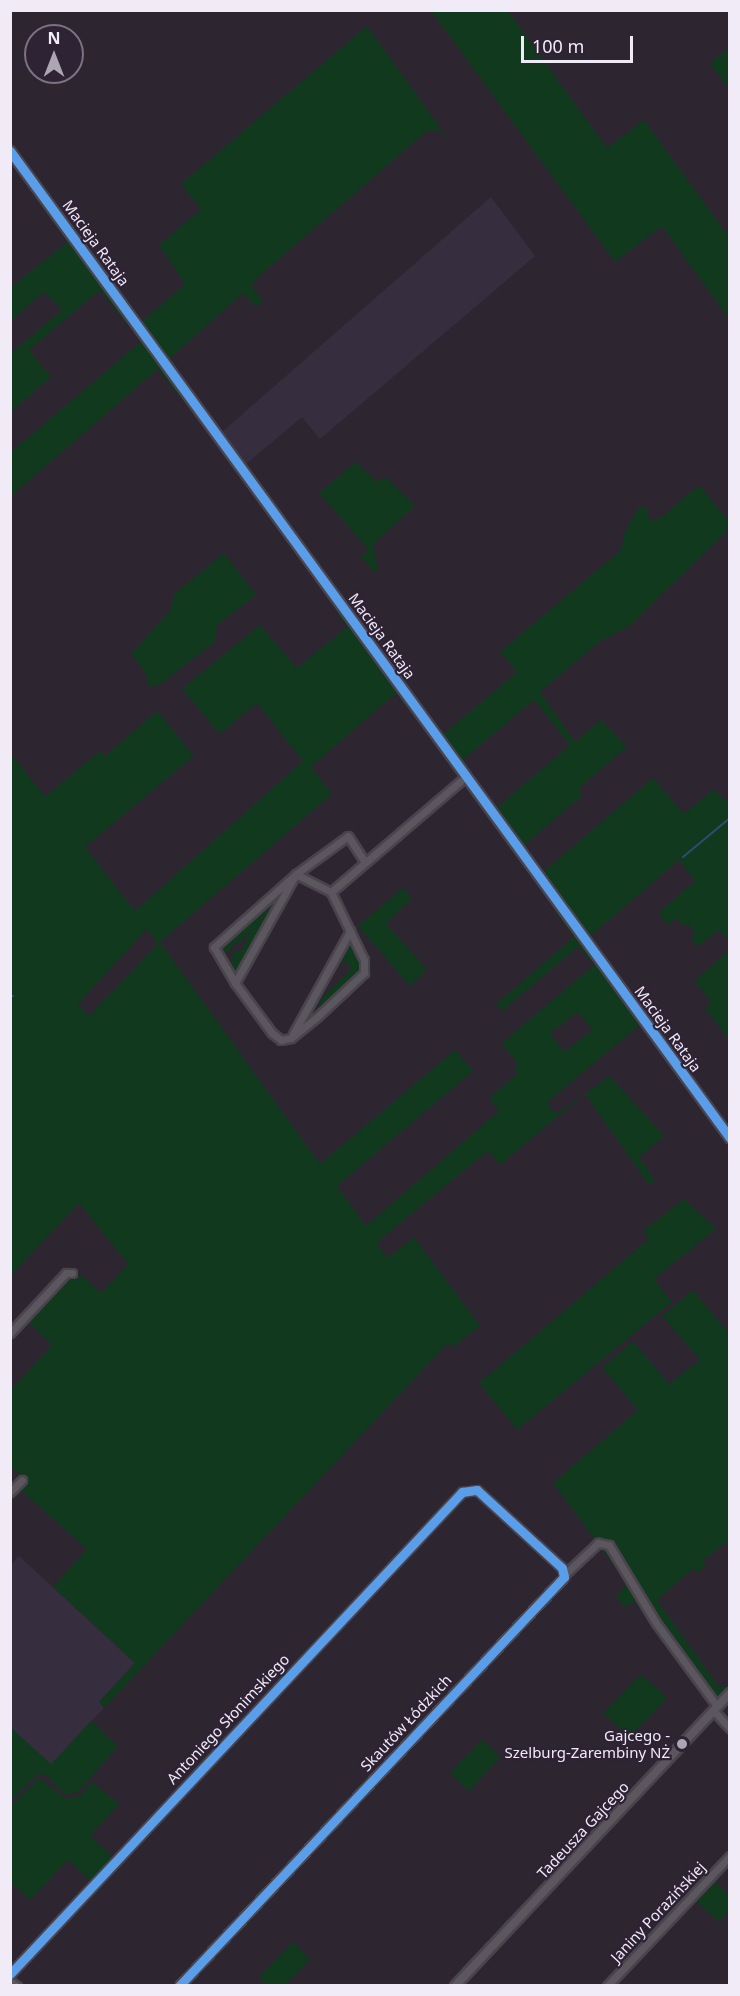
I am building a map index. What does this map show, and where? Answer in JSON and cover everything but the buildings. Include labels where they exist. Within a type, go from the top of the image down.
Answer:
[{"type":"street","name":"Macieja Rataja","points":[[10,151],[729,1138]]},
{"type":"street","points":[[331,892],[465,777]]},
{"type":"street","points":[[296,874],[331,892],[364,961],[363,975],[291,1038],[281,1040],[274,1035],[214,953],[215,944],[296,874],[348,836],[365,862]]},
{"type":"street","points":[[235,983],[296,874]]},
{"type":"street","points":[[291,1038],[350,931]]},
{"type":"street","points":[[10,1333],[66,1273],[72,1273]]},
{"type":"street","points":[[10,1492],[22,1480]]},
{"type":"street","name":"Antoniego Słonimskiego","points":[[10,1974],[462,1492],[470,1488],[479,1491],[562,1568],[564,1575]]},
{"type":"street","name":"Skautów Łódzkich","points":[[179,1986],[564,1575],[596,1545],[604,1543],[611,1547],[656,1623],[715,1708]]},
{"type":"street","name":"Tadeusza Gajcego","points":[[455,1986],[729,1693]]},
{"type":"street","points":[[715,1708],[729,1728]]},
{"type":"street","name":"Janiny Porazińskiej","points":[[607,1986],[729,1856]]},
{"type":"street","points":[[10,1981],[17,1986]]},
{"type":"shaded area","points":[[491,197],[535,256],[320,439],[302,417],[246,464],[222,432]]},
{"type":"shaded area","points":[[19,1556],[135,1663],[99,1702],[104,1708],[51,1765],[11,1728],[11,1565]]},
{"type":"green space","points":[[431,11],[508,11],[607,148],[644,120],[729,237],[729,319],[662,226],[615,262]]},
{"type":"green space","points":[[367,26],[450,141],[439,130],[427,131],[257,278],[251,286],[263,300],[256,307],[243,293],[169,359],[176,372],[127,305],[129,303],[142,321],[185,284],[159,245],[201,209],[181,184]]},
{"type":"green space","points":[[729,47],[729,89],[710,64]]},
{"type":"green space","points":[[70,240],[130,321],[128,326],[100,290],[29,350],[51,377],[11,412],[11,353],[62,310],[44,292],[11,321],[10,288]]},
{"type":"green space","points":[[143,340],[182,395],[179,397],[158,369],[11,496],[11,452]]},
{"type":"green space","points":[[356,462],[377,482],[385,477],[415,506],[373,544],[378,570],[374,572],[361,557],[369,550],[319,493]]},
{"type":"green space","points":[[699,485],[728,520],[726,532],[632,624],[598,643],[540,692],[575,742],[601,720],[627,747],[579,788],[582,796],[521,848],[493,811],[570,745],[534,700],[459,763],[440,737],[517,672],[500,652],[621,550],[625,532],[638,508],[646,506],[650,521],[662,517]]},
{"type":"green space","points":[[224,553],[256,595],[217,625],[215,642],[159,685],[149,687],[145,672],[131,654],[170,611],[174,594]]},
{"type":"green space","points":[[342,612],[408,704],[406,707],[396,693],[311,767],[332,794],[160,942],[320,1164],[455,1050],[473,1071],[337,1186],[366,1226],[499,1111],[489,1098],[518,1073],[514,1067],[518,1063],[501,1044],[596,963],[641,1024],[547,1102],[556,1114],[610,1076],[664,1136],[639,1157],[655,1180],[649,1185],[585,1094],[500,1165],[488,1151],[376,1243],[388,1258],[414,1237],[480,1326],[452,1348],[448,1343],[104,1708],[99,1702],[135,1663],[53,1587],[87,1549],[18,1488],[21,1476],[11,1466],[11,1390],[52,1345],[28,1322],[22,1324],[65,1277],[72,1280],[81,1275],[101,1293],[128,1264],[79,1203],[11,1275],[10,752],[45,797],[100,751],[105,756],[157,711],[194,756],[85,847],[135,911],[303,761],[257,703],[220,734],[182,689],[260,625],[297,668],[347,627],[337,614]],"holes":[[[147,929],[158,944],[89,1016],[78,1004]],[[578,1012],[592,1030],[564,1052],[550,1033]]]},
{"type":"green space","points":[[653,778],[684,814],[714,789],[729,804],[729,941],[719,930],[697,947],[691,938],[695,933],[687,923],[683,926],[677,918],[668,925],[658,913],[695,881],[679,860],[588,938],[541,874]]},
{"type":"green space","points":[[403,888],[412,899],[386,923],[427,970],[410,986],[358,926]]},
{"type":"green space","points":[[271,900],[272,903],[241,942],[233,943],[231,951],[217,953],[217,948]]},
{"type":"green space","points":[[273,904],[240,968],[231,971],[233,952],[242,950],[253,925]]},
{"type":"green space","points":[[561,913],[593,957],[589,960],[579,946],[502,1011],[496,1004],[574,937],[557,914]]},
{"type":"green space","points":[[347,944],[355,947],[362,963],[360,974],[311,1018],[324,996],[351,969],[347,961],[333,967]]},
{"type":"green space","points":[[729,950],[729,1040],[705,1008],[711,1002],[695,981]]},
{"type":"green space","points":[[684,1199],[716,1229],[654,1279],[672,1302],[517,1430],[479,1383],[649,1239],[643,1231]]},
{"type":"green space","points":[[693,1290],[729,1334],[729,1545],[726,1542],[703,1561],[706,1565],[699,1572],[702,1577],[694,1568],[657,1600],[719,1687],[729,1685],[717,1700],[644,1601],[612,1542],[596,1541],[553,1483],[638,1410],[602,1368],[633,1341],[669,1384],[700,1360],[662,1316]]},
{"type":"green space","points":[[602,1545],[612,1554],[640,1609],[634,1601],[625,1608],[616,1596],[627,1584],[601,1548],[595,1548]]},
{"type":"green space","points":[[641,1674],[667,1698],[630,1737],[603,1713]]},
{"type":"green space","points":[[91,1721],[118,1746],[79,1791],[65,1795],[47,1776],[38,1774],[11,1800],[11,1728],[51,1764]]},
{"type":"green space","points":[[482,1740],[500,1757],[469,1791],[450,1773]]},
{"type":"green space","points":[[39,1778],[67,1799],[81,1795],[92,1782],[119,1804],[90,1836],[113,1857],[124,1848],[80,1895],[90,1881],[68,1860],[30,1900],[11,1883],[10,1807]]},
{"type":"green space","points":[[712,1879],[729,1895],[729,1911],[719,1922],[693,1898]]},
{"type":"green space","points":[[293,1942],[310,1960],[285,1985],[267,1985],[259,1977]]},
{"type":"waterway","points":[[683,857],[730,818]]},
{"type":"waterway","points":[[493,1938],[508,1921]]},
{"type":"waterway","points":[[483,1948],[488,1942]]},
{"type":"waterway","points":[[463,1969],[476,1955]]},
{"type":"cycle path","points":[[10,151],[730,1138]]},
{"type":"cycle path","points":[[10,1974],[462,1492],[477,1490],[562,1568],[564,1577],[179,1986]]},
{"type":"place","name":"Gajcego - Szelburg-Zarembiny NŻ","points":[[682,1744]]}]
